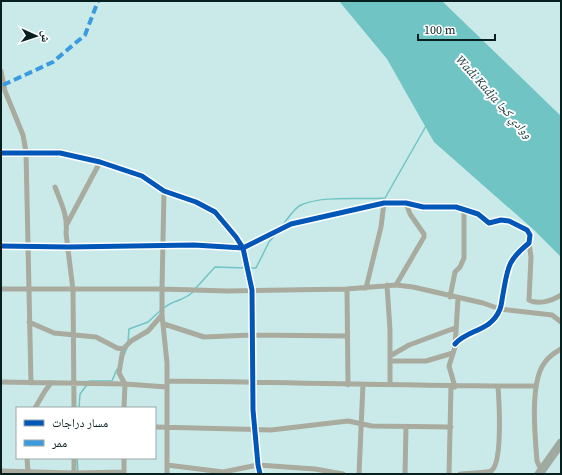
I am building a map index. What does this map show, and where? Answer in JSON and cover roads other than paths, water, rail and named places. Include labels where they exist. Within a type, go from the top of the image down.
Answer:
[{"type":"highway","points":[[540,472],[560,446]]},
{"type":"street","points":[[1,74],[5,91],[23,135],[26,152],[31,383]]},
{"type":"street","points":[[1,153],[60,152],[100,162],[142,176],[164,191],[196,202],[215,212],[236,237],[243,248],[252,290],[251,335],[254,430],[260,474]]},
{"type":"street","points":[[67,224],[100,162]]},
{"type":"street","points":[[55,187],[65,211],[67,224],[66,233],[69,247],[73,290],[74,407]]},
{"type":"street","points":[[164,191],[162,315],[168,381],[166,427],[167,474]]},
{"type":"street","points":[[1,246],[69,247],[194,245],[243,248],[291,224],[384,203],[406,203],[423,207],[456,207],[464,211],[478,214],[489,223],[505,220],[523,228],[530,233],[529,243],[531,257],[528,300],[536,302],[551,300],[561,295]]},
{"type":"street","points":[[366,288],[381,227],[384,203]]},
{"type":"street","points":[[396,285],[424,238],[424,234],[410,214],[406,203]]},
{"type":"street","points":[[450,297],[454,274],[461,264],[464,254],[464,211]]},
{"type":"street","points":[[455,344],[462,336],[480,330],[491,321],[500,309],[510,262],[518,252],[529,243]]},
{"type":"street","points":[[387,285],[389,301],[390,384]]},
{"type":"street","points":[[1,289],[162,289],[226,291],[347,289],[396,285],[413,287],[458,299],[483,303],[500,309],[552,314],[561,322]]},
{"type":"street","points":[[347,289],[348,385]]},
{"type":"street","points":[[449,474],[453,387],[449,366],[455,344],[458,299]]},
{"type":"street","points":[[124,407],[125,384],[119,373],[123,349],[131,341],[148,331],[162,315]]},
{"type":"street","points":[[29,322],[54,333],[96,337],[117,348],[123,349]]},
{"type":"street","points":[[164,324],[204,337],[251,335],[347,336]]},
{"type":"street","points":[[390,359],[409,345],[455,328]]},
{"type":"street","points":[[540,472],[537,461],[536,386],[543,365],[550,356],[561,349]]},
{"type":"street","points":[[390,359],[426,361],[453,353]]},
{"type":"street","points":[[168,381],[348,385],[390,384],[453,387],[536,386]]},
{"type":"street","points":[[1,382],[125,384],[167,387]]},
{"type":"street","points":[[36,407],[51,383]]},
{"type":"street","points":[[359,474],[363,384]]},
{"type":"street","points":[[460,474],[489,471],[495,466],[498,452],[498,386]]},
{"type":"street","points":[[156,427],[254,430],[322,425],[348,421],[362,425],[451,427]]},
{"type":"street","points":[[405,474],[406,427]]},
{"type":"street","points":[[27,459],[28,472]]},
{"type":"street","points":[[74,459],[74,474]]},
{"type":"street","points":[[1,471],[74,474],[124,473],[124,459]]},
{"type":"street","points":[[168,465],[208,472],[222,472],[258,465],[316,469],[343,474]]},
{"type":"water","name":"Wadi Kadja ووادي كجا","points":[[339,1],[442,1],[561,116],[561,257],[534,230],[434,142],[387,59]]},
{"type":"waterway","points":[[282,226],[296,209],[301,205],[310,202],[331,199],[385,198],[426,126]]},
{"type":"waterway","points":[[250,268],[256,268],[269,242],[276,234]]},
{"type":"waterway","points":[[195,289],[215,267],[246,268]]},
{"type":"waterway","points":[[164,308],[167,305],[185,298],[193,292]]},
{"type":"waterway","points":[[128,342],[129,329],[148,322],[161,310]]},
{"type":"waterway","points":[[124,355],[127,348]]},
{"type":"waterway","points":[[88,383],[89,381],[112,381],[117,369]]},
{"type":"waterway","points":[[79,407],[80,394],[86,386]]},
{"type":"waterway","points":[[77,459],[78,472]]}]
